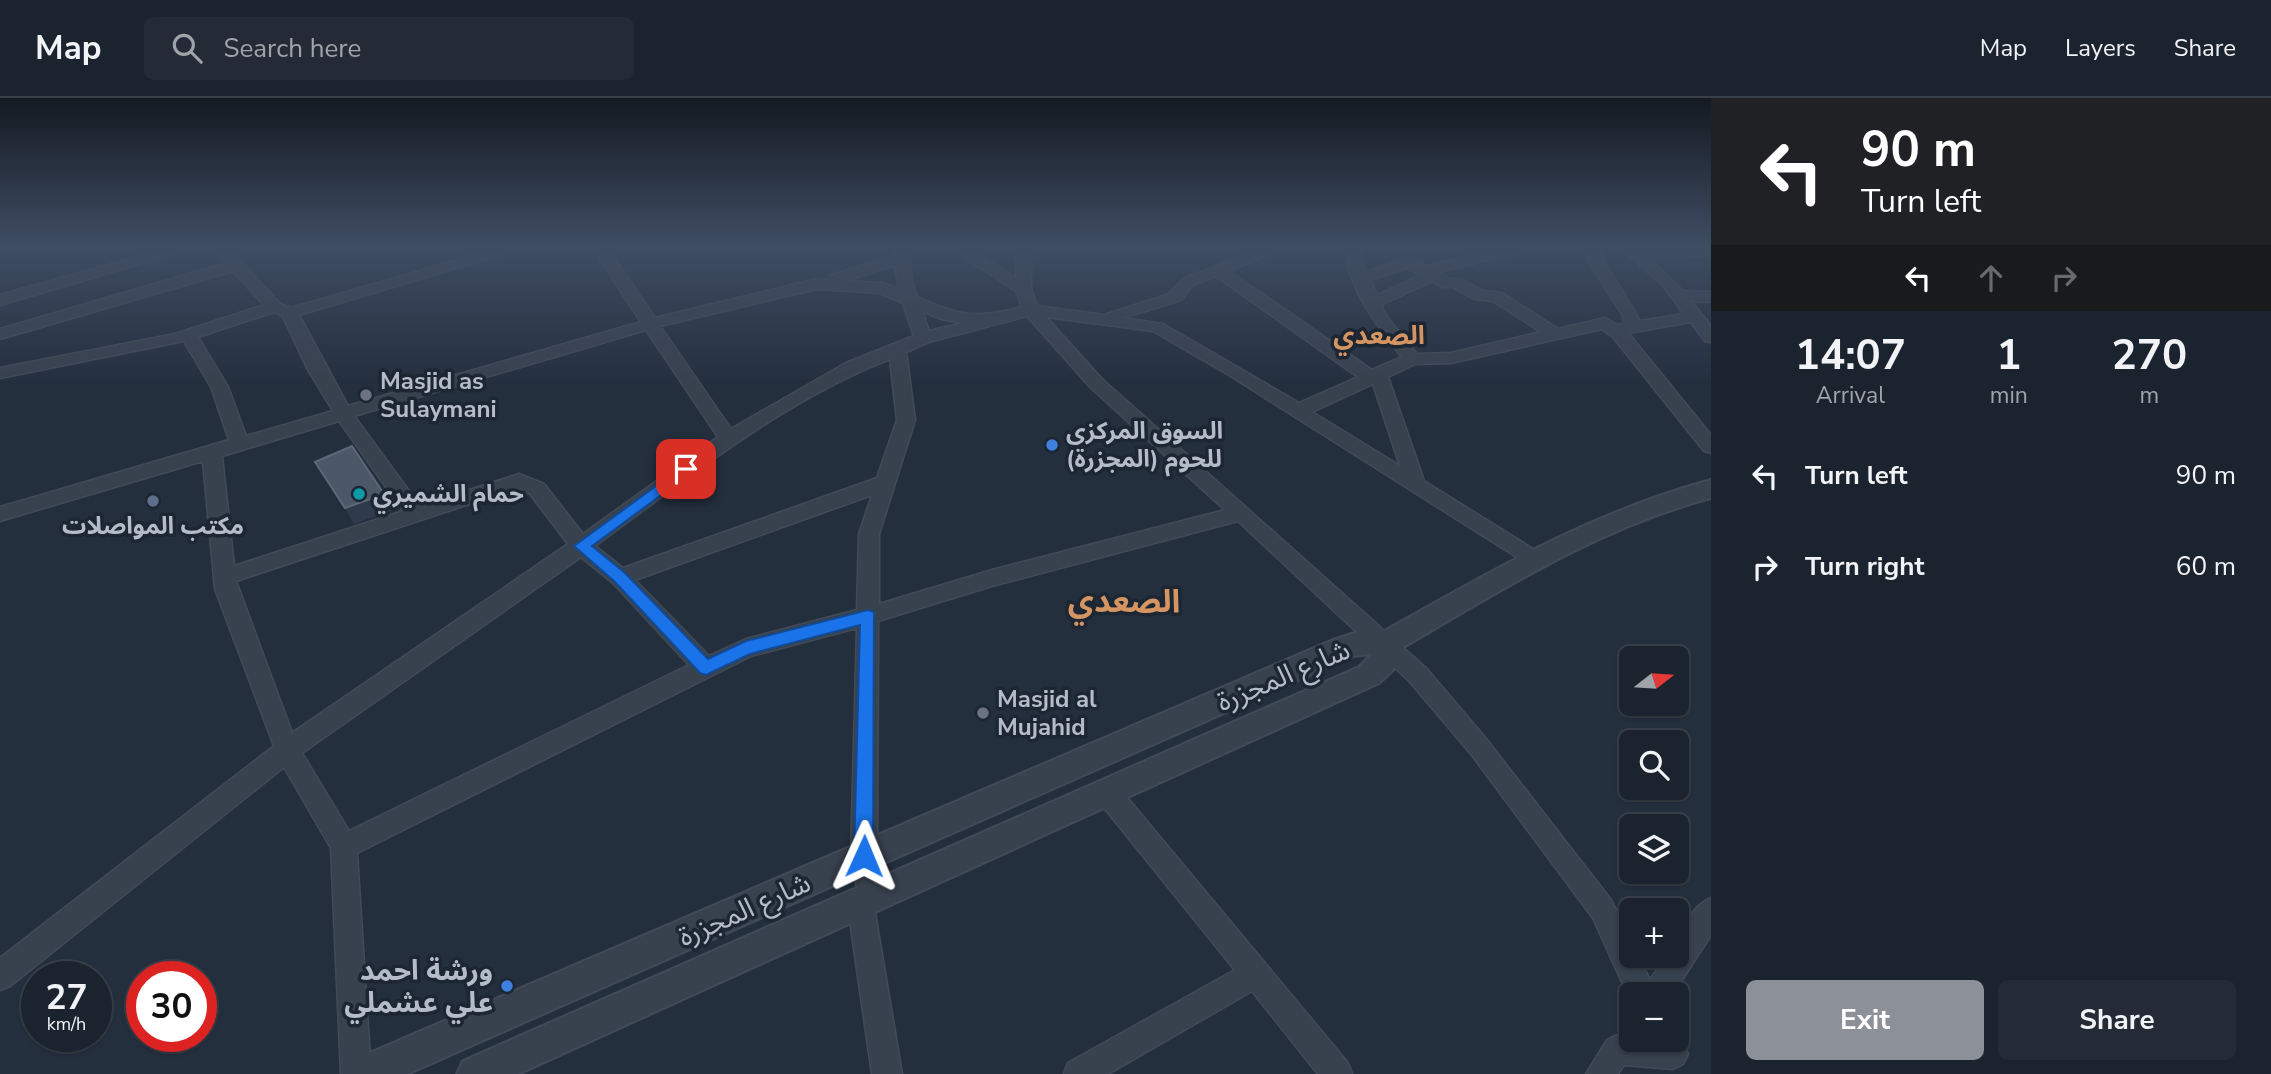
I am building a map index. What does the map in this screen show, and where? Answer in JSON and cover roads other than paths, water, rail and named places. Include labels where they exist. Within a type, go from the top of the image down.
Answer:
[{"type":"street","points":[[0,300],[28,292]]},
{"type":"street","points":[[34,292],[46,319]]},
{"type":"street","points":[[0,334],[143,292]]},
{"type":"street","points":[[261,292],[282,310],[342,415],[416,515]]},
{"type":"street","points":[[0,373],[188,335],[353,292]]},
{"type":"street","points":[[628,292],[728,439]]},
{"type":"street","points":[[0,514],[650,324],[785,292]]},
{"type":"street","points":[[895,292],[947,316],[989,321]]},
{"type":"street","points":[[908,292],[923,338]]},
{"type":"street","points":[[1024,292],[1031,310],[1096,383],[1239,514],[1387,643],[1449,710],[1602,909],[1636,982]]},
{"type":"street","points":[[1104,318],[1175,297],[1180,292]]},
{"type":"street","points":[[1250,292],[1375,376],[1415,484]]},
{"type":"street","points":[[1368,292],[1379,318],[1412,359]]},
{"type":"street","points":[[1373,303],[1394,292]]},
{"type":"street","points":[[1472,292],[1480,296],[1496,296],[1555,334]]},
{"type":"street","points":[[1616,292],[1631,316],[1626,329]]},
{"type":"street","points":[[1675,292],[1711,337]]},
{"type":"street","points":[[1679,296],[1711,296]]},
{"type":"street","points":[[0,976],[286,750],[581,546],[728,439],[852,367],[923,338],[1031,310],[1157,327],[1298,411],[1534,561]]},
{"type":"street","points":[[1298,411],[1412,359],[1451,358],[1605,323],[1626,329],[1695,317]]},
{"type":"street","points":[[1626,329],[1711,447]]},
{"type":"street","points":[[188,335],[211,366],[226,396],[240,445]]},
{"type":"street","points":[[887,1074],[866,897],[864,856],[869,534],[906,420],[897,349]]},
{"type":"street","points":[[212,453],[226,589],[286,750],[344,846],[356,1074]]},
{"type":"street","points":[[224,577],[519,481],[537,489],[581,546],[620,577],[706,668]]},
{"type":"street","points":[[620,577],[885,483]]},
{"type":"street","points":[[1387,643],[1534,561],[1652,505],[1711,489]]},
{"type":"street","points":[[344,846],[746,648],[868,616],[992,578],[1239,514]]},
{"type":"street","name":"شارع المجزرة","points":[[364,1074],[1350,645],[1387,643],[1386,659],[1369,675],[866,897],[476,1074]]},
{"type":"street","points":[[1106,792],[1337,1074]]},
{"type":"street","points":[[1665,982],[1711,911]]},
{"type":"street","points":[[1079,1074],[1255,974]]},
{"type":"street","points":[[1601,1074],[1617,1050],[1673,1056]]},
{"type":"place","name":"Masjid as Sulaymani","points":[[366,395]]},
{"type":"place","name":"السوق المركزي للحوم (المجزرة)","points":[[1052,445]]},
{"type":"place","name":"حمام الشميري","points":[[359,494]]},
{"type":"place","name":"مكتب المواصلات","points":[[153,501]]},
{"type":"place","name":"Masjid al Mujahid","points":[[983,713]]},
{"type":"place","name":"ورشة احمد علي عشملي","points":[[507,986]]},
{"type":"district","name":"الصعدي","points":[[1379,335]]},
{"type":"district","name":"الصعدي","points":[[1124,601]]}]
